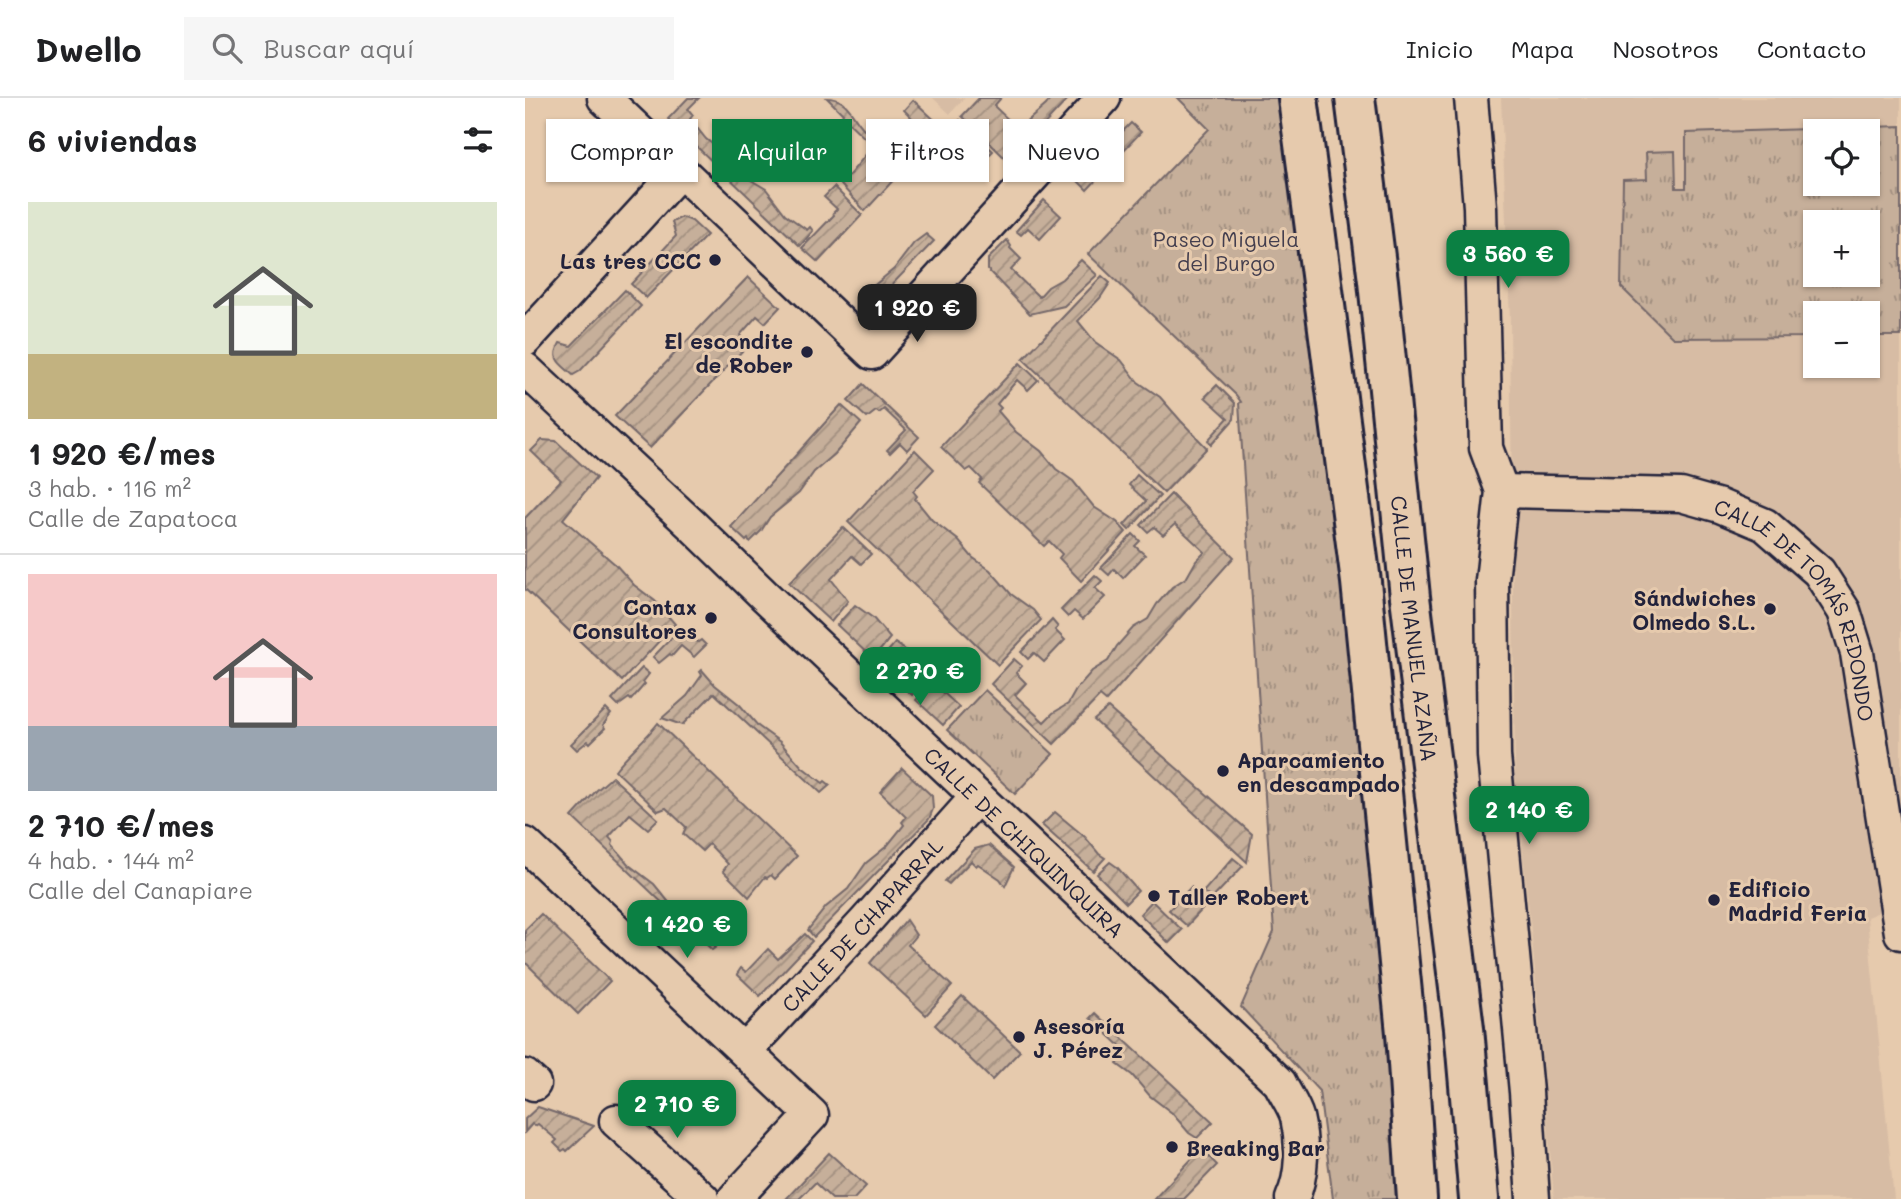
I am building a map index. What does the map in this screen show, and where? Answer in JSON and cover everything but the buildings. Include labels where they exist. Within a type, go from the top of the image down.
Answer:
[{"type":"highway","points":[[1298,98],[1361,582],[1406,1033],[1417,1199]]},
{"type":"highway","name":"CALLE DE MANUEL AZAÑA","points":[[1355,98],[1378,281],[1410,597],[1464,1028],[1479,1199]]},
{"type":"street","points":[[604,98],[626,119]]},
{"type":"street","points":[[692,182],[872,353],[1104,98]]},
{"type":"street","points":[[1471,98],[1480,207],[1486,448],[1502,491],[1492,582],[1494,756],[1526,1092],[1533,1199]]},
{"type":"street","points":[[525,340],[670,182]]},
{"type":"street","name":"CALLE DE CHIQUINQUIRA","points":[[525,369],[1280,1083],[1297,1116],[1301,1150],[1297,1187],[1292,1199]]},
{"type":"street","name":"CALLE DE TOMÁS REDONDO","points":[[1502,491],[1681,495],[1720,506],[1765,525],[1819,572],[1844,611],[1857,653],[1900,917]]},
{"type":"street","name":"CALLE DE CHAPARRAL","points":[[745,1051],[977,797]]},
{"type":"street","points":[[525,844],[812,1115],[734,1199]]},
{"type":"street","points":[[616,1121],[703,1199]]},
{"type":"shaded area","points":[[933,98],[964,98],[950,114]]},
{"type":"shaded area","points":[[1501,98],[1901,98],[1901,903],[1867,917],[1894,1199],[1554,1199],[1515,778],[1510,321]]},
{"type":"green space","points":[[688,98],[699,98],[688,109],[693,115],[690,119],[668,119]]},
{"type":"green space","points":[[827,98],[845,104],[866,130],[866,139],[852,126],[852,119],[845,119]]},
{"type":"green space","points":[[979,98],[1001,98],[994,106],[1008,119],[1003,119],[1003,156],[989,142],[989,119],[965,119],[962,116]]},
{"type":"green space","points":[[1051,98],[1069,98],[1049,119],[1030,119]]},
{"type":"green space","name":"Paseo Miguela del Burgo","points":[[1178,98],[1303,98],[1401,1199],[1333,1199],[1319,1091],[1241,1007],[1274,932],[1241,402],[1088,254],[1209,129]]},
{"type":"green space","points":[[913,100],[933,119],[913,119],[904,110]]},
{"type":"green space","points":[[1131,123],[1141,132],[1124,150],[1124,130]]},
{"type":"green space","points":[[1901,126],[1901,336],[1880,336],[1880,301],[1803,301],[1803,337],[1673,338],[1621,287],[1623,180],[1647,179],[1646,152],[1675,151],[1676,188],[1686,188],[1686,133],[1803,129],[1803,196],[1880,196],[1880,127]]},
{"type":"green space","points":[[698,129],[712,144],[712,161],[698,148]]},
{"type":"green space","points":[[866,155],[866,182],[892,182],[865,211],[841,185],[843,182],[852,182],[852,172]]},
{"type":"green space","points":[[733,182],[754,182],[766,189],[785,214],[807,230],[810,227],[813,231],[800,246]]},
{"type":"green space","points":[[1079,182],[1094,182],[1087,190]]},
{"type":"green space","points":[[834,187],[862,215],[818,262],[802,248],[834,215],[837,209],[824,197]]},
{"type":"green space","points":[[1044,200],[1061,216],[1040,239],[1028,228],[1021,235],[1016,231]]},
{"type":"green space","points":[[682,217],[692,221],[707,235],[646,298],[631,284],[676,236],[672,222]]},
{"type":"green space","points":[[926,234],[934,241],[883,294],[878,297],[860,297],[894,269],[914,243]]},
{"type":"green space","points":[[1007,240],[1010,248],[1021,259],[1011,270],[1039,297],[1081,260],[1097,275],[1064,306],[1030,314],[988,270],[988,259]]},
{"type":"green space","points":[[1102,276],[1110,283],[1078,321],[1095,342],[1121,360],[1138,382],[1160,397],[1207,448],[1164,493],[1023,359]]},
{"type":"green space","points":[[748,277],[780,307],[765,323],[757,316],[740,335],[747,346],[650,448],[615,416]]},
{"type":"green space","points":[[625,290],[641,306],[580,371],[573,375],[557,358],[560,343],[571,346]]},
{"type":"green space","points":[[1020,363],[1038,380],[1028,390],[1017,380],[997,404],[1001,408],[998,411],[1016,432],[1073,481],[1094,507],[1117,522],[1126,532],[1081,581],[1059,558],[1062,554],[1049,541],[1044,546],[979,483],[982,479],[971,468],[966,471],[941,447]]},
{"type":"green space","points":[[863,384],[919,437],[907,450],[900,443],[890,453],[887,450],[906,430],[884,409],[867,418],[848,401]]},
{"type":"green space","points":[[1217,385],[1235,403],[1234,419],[1211,445],[1208,440],[1228,418],[1205,397]]},
{"type":"green space","points":[[841,405],[861,423],[835,454],[814,472],[799,493],[770,517],[750,542],[748,539],[746,541],[731,527]]},
{"type":"green space","points":[[542,440],[556,441],[596,478],[563,519],[655,601],[675,624],[622,681],[525,589],[525,518],[561,480],[531,451]]},
{"type":"green space","points":[[915,450],[934,469],[913,491],[917,496],[915,499],[932,520],[958,540],[972,557],[990,570],[1011,594],[1033,610],[1041,620],[998,665],[848,522]]},
{"type":"green space","points":[[1137,475],[1160,496],[1129,530],[1124,525],[1146,501],[1129,485]]},
{"type":"green space","points":[[1171,494],[1234,557],[1106,701],[1100,696],[1054,744],[991,684],[1014,659],[1022,666],[1016,673],[1026,683],[1015,695],[1044,722],[1068,704],[1077,688],[1092,671],[1108,661],[1133,628],[1148,619],[1157,604],[1172,587],[1187,577],[1205,552],[1175,524],[1163,535],[1154,527],[1148,532],[1141,525]]},
{"type":"green space","points":[[843,527],[871,554],[861,564],[852,556],[831,579],[848,601],[831,622],[789,583]]},
{"type":"green space","points":[[1133,534],[1140,541],[1135,546],[1145,555],[1123,578],[1114,569],[1109,575],[1101,568]]},
{"type":"green space","points":[[1095,575],[1102,581],[1095,588],[1105,597],[1083,619],[1074,611],[1068,617],[1061,610]]},
{"type":"green space","points":[[855,605],[873,618],[890,638],[873,659],[837,625]]},
{"type":"green space","points":[[1052,620],[1058,627],[1055,630],[1065,640],[1044,662],[1034,653],[1028,659],[1021,652]]},
{"type":"green space","points":[[680,629],[706,645],[694,657],[681,646],[672,656],[670,654],[659,663],[653,657]]},
{"type":"green space","points":[[895,643],[913,655],[930,675],[912,695],[878,663]]},
{"type":"green space","points":[[642,668],[649,674],[643,682],[645,684],[631,700],[629,698],[618,706],[612,700]]},
{"type":"green space","points":[[702,670],[715,685],[740,705],[758,726],[780,742],[802,767],[823,783],[825,781],[830,785],[821,793],[714,693],[682,725],[662,718],[687,696],[702,675]]},
{"type":"green space","points":[[932,682],[959,707],[943,725],[916,700]]},
{"type":"green space","points":[[985,690],[1053,754],[1015,794],[947,730]]},
{"type":"green space","points":[[1108,708],[1252,834],[1247,862],[1094,720]]},
{"type":"green space","points":[[606,709],[611,714],[603,725],[605,728],[590,743],[588,741],[577,750],[571,744]]},
{"type":"green space","points":[[658,723],[797,856],[775,879],[771,875],[765,877],[749,897],[723,871],[728,864],[709,844],[702,851],[683,834],[686,827],[666,808],[658,811],[615,770]]},
{"type":"green space","points":[[902,768],[932,796],[933,809],[929,819],[814,937],[808,930],[826,907],[848,889],[866,863],[887,846],[904,825],[902,822],[906,817],[880,792]]},
{"type":"green space","points":[[612,777],[658,819],[648,829],[630,814],[609,837],[612,845],[629,865],[654,884],[672,906],[694,922],[716,947],[712,950],[572,817]]},
{"type":"green space","points":[[1055,812],[1105,858],[1093,871],[1042,825]]},
{"type":"green space","points":[[989,845],[1014,867],[1005,886],[1000,879],[971,861],[949,884],[945,881],[975,849]]},
{"type":"green space","points":[[1233,858],[1243,866],[1212,899],[1203,892]]},
{"type":"green space","points":[[1110,862],[1138,891],[1126,903],[1097,874]]},
{"type":"green space","points":[[1191,887],[1208,903],[1187,926],[1169,910]]},
{"type":"green space","points":[[1152,901],[1182,930],[1169,943],[1140,914]]},
{"type":"green space","points":[[541,914],[610,981],[578,1014],[525,962],[525,930]]},
{"type":"green space","points":[[906,920],[916,935],[908,945],[952,986],[926,1015],[870,963]]},
{"type":"green space","points":[[805,934],[812,941],[760,996],[737,974],[741,968],[746,972],[768,949],[778,959]]},
{"type":"green space","points":[[962,996],[1020,1051],[992,1080],[935,1025]]},
{"type":"green space","points":[[1095,1013],[1213,1122],[1197,1138],[1150,1096],[1132,1075],[1117,1064],[1127,1052],[1090,1018]]},
{"type":"green space","points":[[538,1107],[594,1126],[567,1151],[562,1151],[554,1143],[557,1140],[538,1124],[532,1124],[525,1132],[525,1119]]},
{"type":"green space","points":[[1201,1149],[1217,1165],[1184,1199],[1154,1199]]},
{"type":"green space","points":[[829,1153],[866,1186],[854,1199],[832,1199],[815,1183],[799,1199],[786,1199]]},
{"type":"place","name":"Las tres CCC","points":[[715,260]]},
{"type":"place","name":"El escondite de Rober","points":[[807,352]]},
{"type":"place","name":"Sándwiches Olmedo S.L.","points":[[1770,609]]},
{"type":"place","name":"Contax Consultores","points":[[711,618]]},
{"type":"place","name":"Aparcamiento en descampado","points":[[1223,771]]},
{"type":"place","name":"Taller Robert","points":[[1154,896]]},
{"type":"place","name":"Edificio Madrid Feria","points":[[1714,900]]},
{"type":"place","name":"Asesoría J. Pérez","points":[[1019,1037]]},
{"type":"place","name":"Breaking Bar","points":[[1172,1147]]}]
